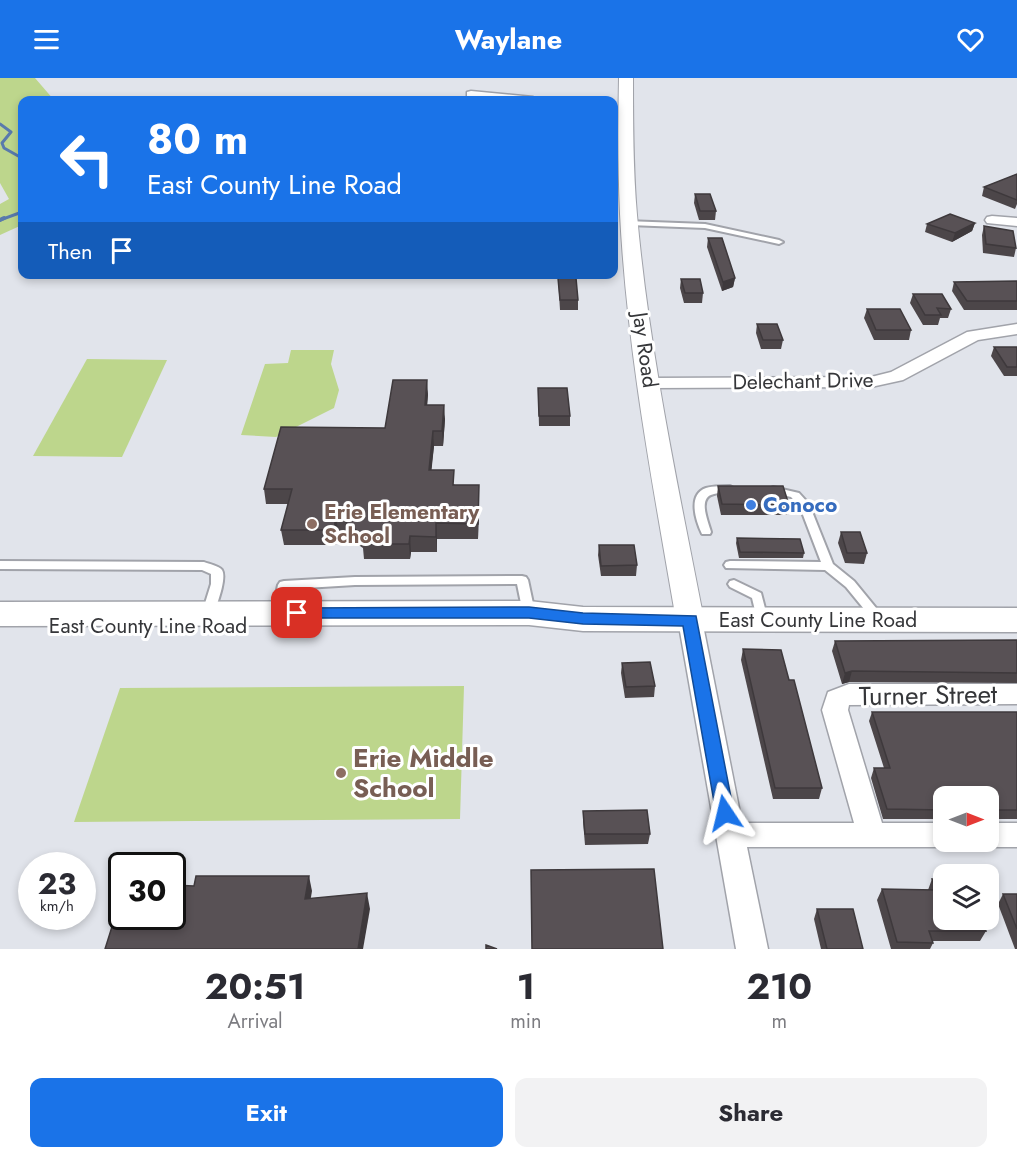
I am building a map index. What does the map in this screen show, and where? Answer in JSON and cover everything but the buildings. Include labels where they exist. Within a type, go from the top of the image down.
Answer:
[{"type":"main road","name":"East County Line Road","points":[[0,614],[529,612],[583,619],[1017,620]]},
{"type":"main road","name":"East County Line Road","points":[[0,626],[530,626],[583,619]]},
{"type":"street","name":"Jay Road","points":[[626,78],[619,106],[629,223],[650,383],[690,620]]},
{"type":"street","points":[[471,94],[492,96]]},
{"type":"street","points":[[992,220],[1017,222]]},
{"type":"street","name":"Delechant Drive","points":[[650,383],[872,382],[897,376],[973,336],[1017,329]]},
{"type":"street","points":[[690,620],[752,949]]},
{"type":"street","name":"Turner Street","points":[[872,835],[836,710],[837,699],[849,694],[1017,694]]},
{"type":"street","points":[[729,835],[933,835]]},
{"type":"street","points":[[999,835],[1017,835]]},
{"type":"lane","points":[[629,223],[705,225],[778,242]]},
{"type":"lane","points":[[706,532],[699,505],[701,497],[708,491],[779,490],[795,495],[805,506],[828,566],[850,584],[879,620]]},
{"type":"lane","points":[[0,565],[204,566],[217,572],[217,584],[208,613]]},
{"type":"lane","points":[[730,565],[828,566]]},
{"type":"lane","points":[[734,584],[757,596],[762,620]]},
{"type":"green space","points":[[0,78],[35,78],[51,96],[18,96],[18,227],[0,235],[0,204],[9,199],[0,183]]},
{"type":"green space","points":[[291,350],[334,350],[331,364],[339,390],[334,408],[276,437],[241,435],[265,364],[288,363]]},
{"type":"green space","points":[[87,359],[167,360],[122,457],[33,456]]},
{"type":"green space","points":[[464,686],[460,819],[74,822],[120,688]]},
{"type":"waterway","points":[[0,124],[11,132],[2,143],[4,148],[18,156]]},
{"type":"waterway","points":[[4,218],[0,220],[18,213]]},
{"type":"place","name":"Conoco","points":[[751,505]]},
{"type":"place","name":"Erie Elementary School","points":[[312,524]]},
{"type":"place","name":"Erie Middle School","points":[[341,773]]},
{"type":"route","points":[[297,613],[529,612],[583,619],[690,620],[725,813]]}]
